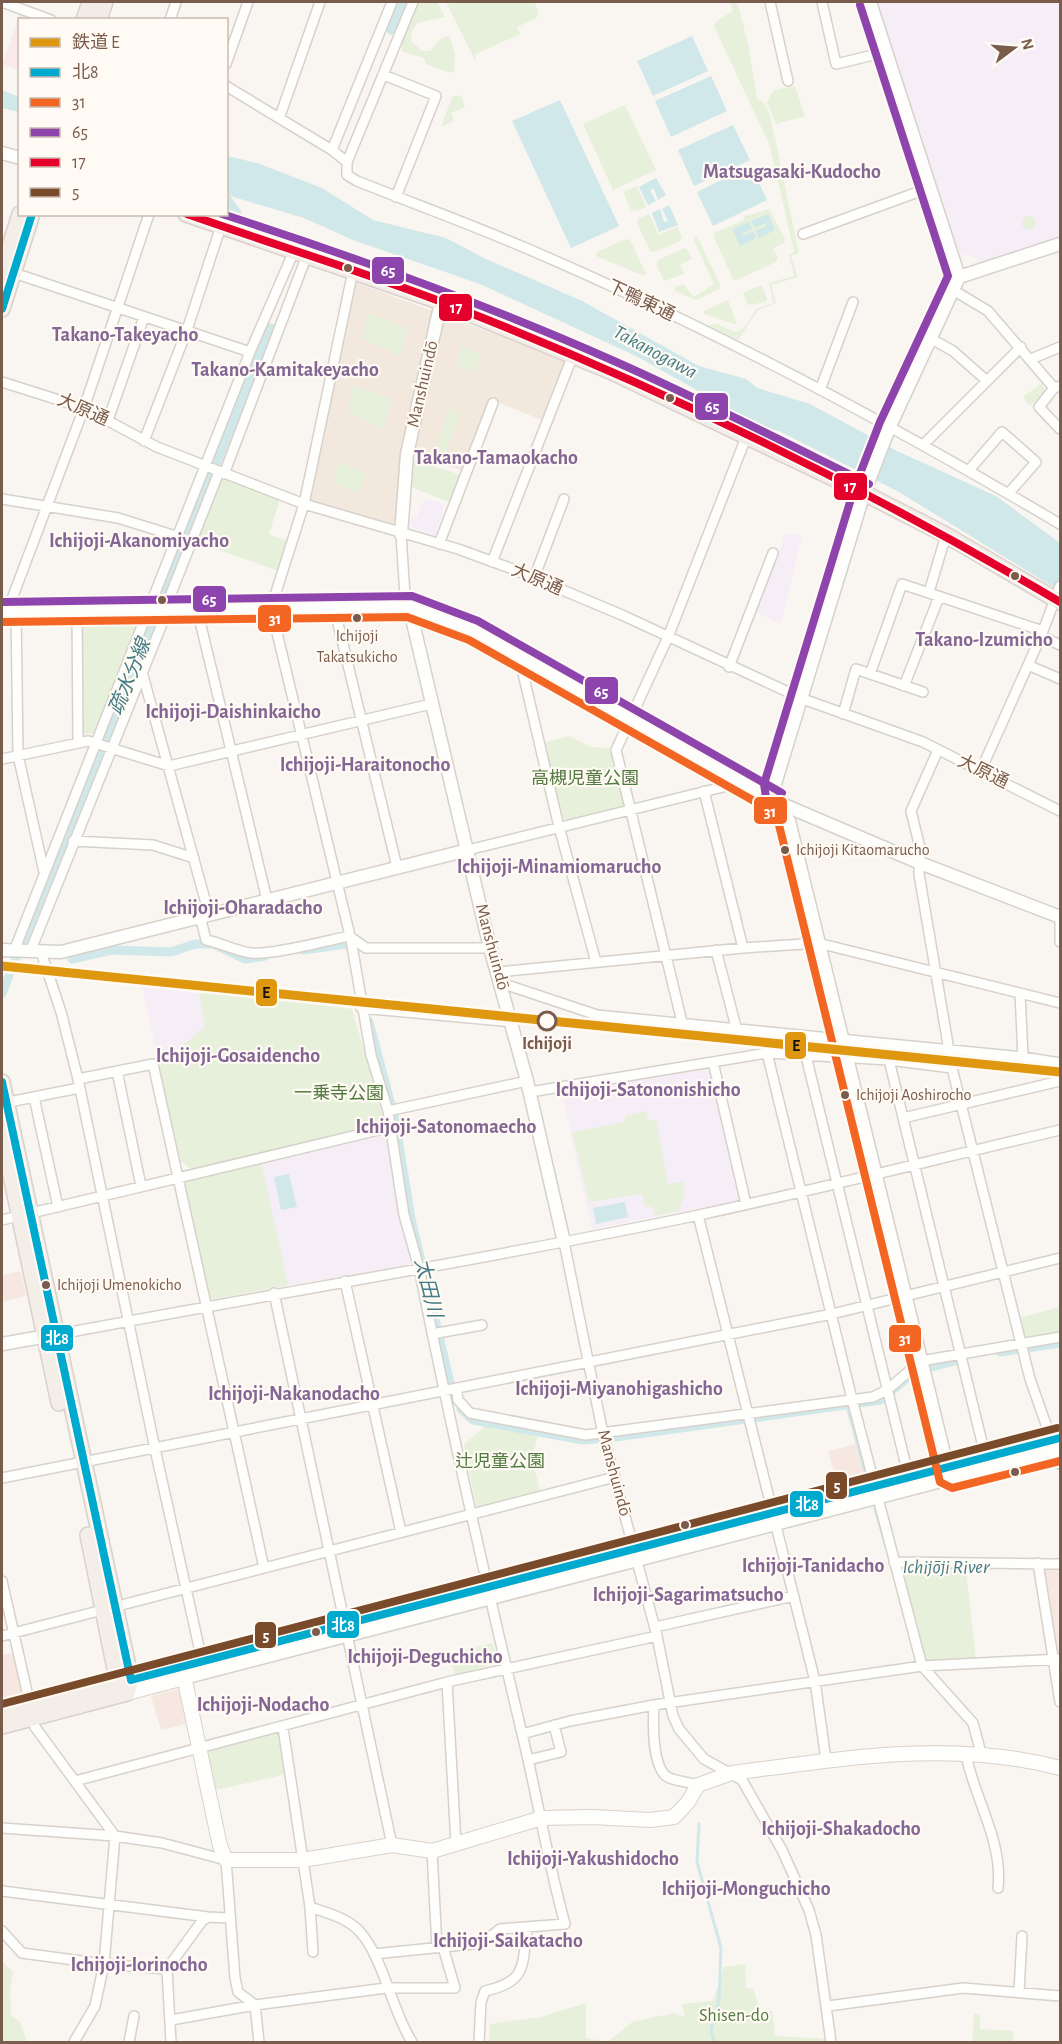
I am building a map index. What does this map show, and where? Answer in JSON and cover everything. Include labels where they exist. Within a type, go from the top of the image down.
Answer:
[{"type":"highway","points":[[85,18],[90,2]]},
{"type":"highway","points":[[100,18],[105,2]]},
{"type":"highway","points":[[192,216],[441,302],[573,355],[866,488],[946,535],[1058,594]]},
{"type":"main road","points":[[2,309],[5,269],[19,216]]},
{"type":"main road","points":[[5,269],[32,216]]},
{"type":"main road","points":[[2,1082],[4,1103],[49,1335],[126,1686]]},
{"type":"main road","points":[[2,1133],[25,1214]]},
{"type":"main road","points":[[2,1726],[32,1713],[126,1686],[183,1673],[220,1846],[225,1860],[303,1860],[392,1845],[432,1851],[542,1818],[591,1817],[650,1820],[674,1817],[688,1802],[698,1785],[732,1773],[826,1760],[899,1752],[966,1755],[1060,1768]]},
{"type":"main road","points":[[2,1715],[32,1713]]},
{"type":"street","points":[[2,2],[14,4],[46,18]]},
{"type":"street","points":[[171,18],[176,2]]},
{"type":"street","points":[[228,58],[248,2]]},
{"type":"street","points":[[280,116],[320,2]]},
{"type":"street","points":[[332,150],[392,2]]},
{"type":"street","points":[[347,162],[413,2]]},
{"type":"street","points":[[770,2],[788,81]]},
{"type":"street","points":[[822,2],[836,64],[886,52]]},
{"type":"street","points":[[870,2],[959,277],[889,430],[866,488],[803,699],[774,786],[777,802],[789,821],[949,1473]]},
{"type":"street","points":[[384,75],[436,96],[396,197]]},
{"type":"street","name":"下鴨東通","points":[[228,87],[280,116],[332,150],[347,162],[347,175],[396,197],[523,247],[587,276],[820,390],[889,430],[924,444],[970,469],[1060,524]]},
{"type":"street","points":[[2,153],[18,157]]},
{"type":"street","points":[[803,234],[930,188]]},
{"type":"street","points":[[44,872],[18,755],[8,612],[84,408],[148,216]]},
{"type":"street","points":[[144,441],[187,330],[221,226]]},
{"type":"street","points":[[959,277],[1060,244]]},
{"type":"street","points":[[22,951],[74,841],[142,672],[179,537],[215,470],[250,352],[301,253]]},
{"type":"street","points":[[204,1667],[154,1449],[79,1083],[61,1012],[22,951],[44,872],[98,742],[160,609],[301,253]]},
{"type":"street","points":[[5,269],[117,309],[250,352]]},
{"type":"street","points":[[353,271],[304,504],[271,608],[365,1008],[371,1055],[391,1111],[391,1127],[404,1215],[423,1267],[451,1389],[472,1514],[489,1594],[542,1818],[548,1864],[565,1924],[527,1929],[500,1929],[482,1942],[374,1954]]},
{"type":"street","points":[[953,290],[988,311],[1057,387],[1038,407],[1060,429]]},
{"type":"street","name":"Manshuindō","points":[[441,302],[408,454],[401,534],[405,596],[490,948],[528,1086],[564,1242],[604,1437],[656,1632],[669,1703],[680,1729],[698,1752],[718,1768],[742,1780],[765,1818],[809,1910],[828,2006],[831,2043]]},
{"type":"street","points":[[820,390],[853,302]]},
{"type":"street","points":[[108,420],[144,317]]},
{"type":"street","points":[[930,339],[953,351],[987,381]]},
{"type":"street","points":[[924,444],[1021,347]]},
{"type":"street","points":[[1031,359],[1060,347]]},
{"type":"street","points":[[492,562],[573,355]]},
{"type":"street","name":"大原通","points":[[2,381],[84,408],[144,441],[304,504],[439,544],[534,578],[803,699],[923,742],[1060,809]]},
{"type":"street","points":[[439,544],[493,403]]},
{"type":"street","points":[[970,469],[1002,432],[1036,462],[1010,493]]},
{"type":"street","points":[[682,1022],[616,750],[668,637],[747,435]]},
{"type":"street","points":[[2,499],[118,518],[179,537]]},
{"type":"street","points":[[534,578],[564,499]]},
{"type":"street","points":[[929,592],[946,535]]},
{"type":"street","points":[[729,667],[773,553]]},
{"type":"street","points":[[870,674],[902,584],[1042,633],[1060,645]]},
{"type":"street","points":[[981,770],[1058,594]]},
{"type":"street","points":[[904,686],[939,597]]},
{"type":"street","points":[[8,612],[409,606],[473,630],[777,802],[920,863],[1060,917],[1060,942]]},
{"type":"street","points":[[334,607],[397,867]]},
{"type":"street","points":[[196,609],[267,900]]},
{"type":"street","points":[[77,610],[78,743]]},
{"type":"street","points":[[524,659],[522,669],[559,827],[596,962]]},
{"type":"street","points":[[1028,665],[1060,680]]},
{"type":"street","points":[[843,714],[856,669],[923,692]]},
{"type":"street","points":[[142,672],[194,858],[205,915],[206,940],[220,942],[238,951],[255,953],[350,942],[366,948],[490,948]]},
{"type":"street","points":[[2,759],[78,743],[98,742],[169,766],[431,704]]},
{"type":"street","points":[[938,750],[911,811],[920,848],[919,874],[949,1051],[1023,1348],[1057,1445],[1060,1464]]},
{"type":"street","points":[[22,951],[61,952],[723,787],[731,778]]},
{"type":"street","points":[[704,791],[743,948]]},
{"type":"street","points":[[74,841],[153,844],[194,858]]},
{"type":"street","points":[[499,978],[596,962],[818,943],[1060,1003]]},
{"type":"street","points":[[716,950],[736,1028]]},
{"type":"street","points":[[499,978],[597,1015],[1023,1057],[1060,1063]]},
{"type":"street","points":[[1020,993],[1023,1057]]},
{"type":"street","points":[[365,1008],[512,1022]]},
{"type":"street","points":[[391,1111],[528,1086],[767,1053],[889,1060],[952,1068]]},
{"type":"street","points":[[767,1053],[853,1403],[922,1666],[973,1724],[982,1757]]},
{"type":"street","points":[[806,1056],[835,1185],[909,1478]]},
{"type":"street","points":[[889,1060],[987,1463]]},
{"type":"street","points":[[713,1062],[746,1204]]},
{"type":"street","points":[[4,1103],[34,1097],[117,1071],[153,1064],[264,1568]]},
{"type":"street","points":[[117,1071],[141,1186]]},
{"type":"street","points":[[903,1118],[1060,1081]]},
{"type":"street","points":[[34,1097],[58,1207]]},
{"type":"street","points":[[2,1220],[391,1127]]},
{"type":"street","points":[[2,1344],[564,1242],[698,1215],[801,1193],[1060,1130]]},
{"type":"street","points":[[698,1215],[815,1681],[826,1760]]},
{"type":"street","points":[[2,1478],[234,1434],[832,1314],[1060,1258]]},
{"type":"street","points":[[345,1281],[401,1532]]},
{"type":"street","points":[[274,1293],[392,1845]]},
{"type":"street","points":[[437,1333],[482,1325]]},
{"type":"street","points":[[451,1389],[470,1413],[604,1437],[853,1403],[888,1394],[922,1366],[995,1347],[1023,1348],[1060,1337]]},
{"type":"street","points":[[183,1673],[1057,1445]]},
{"type":"street","points":[[876,1492],[909,1478],[949,1473]]},
{"type":"street","points":[[2,1636],[615,1477]]},
{"type":"street","points":[[1038,1563],[1057,1660],[1060,1702]]},
{"type":"street","points":[[896,1567],[1060,1564]]},
{"type":"street","points":[[2,1581],[35,1727],[115,1836],[107,1904],[104,1964],[95,2006],[74,2043]]},
{"type":"street","points":[[75,1781],[283,1728],[447,1682],[794,1596]]},
{"type":"street","points":[[522,1734],[554,1725],[654,1705],[922,1666],[1057,1660]]},
{"type":"street","points":[[447,1682],[456,1844]]},
{"type":"street","points":[[654,1705],[653,1733],[663,1772],[668,1778],[698,1785]]},
{"type":"street","points":[[528,1761],[561,1752],[554,1725]]},
{"type":"street","points":[[283,1728],[310,1907],[313,1952]]},
{"type":"street","points":[[966,1755],[974,1791],[996,1847],[999,1869],[998,1888]]},
{"type":"street","points":[[2,1828],[115,1836],[162,1843],[225,1860],[228,1918],[238,1992],[255,2005],[259,2043]]},
{"type":"street","points":[[171,2020],[255,2005],[386,1988],[455,1988],[440,1947],[432,1851]]},
{"type":"street","points":[[2,1891],[228,1918]]},
{"type":"street","points":[[310,1907],[346,1921],[360,1932],[374,1954],[403,2028],[412,2043]]},
{"type":"street","points":[[171,2043],[167,1969],[208,1917]]},
{"type":"street","points":[[480,2043],[481,2002],[485,1991],[513,1981],[522,1970],[527,1929]]},
{"type":"street","points":[[2,1931],[22,1953],[104,1964],[167,1969]]},
{"type":"street","points":[[1019,1992],[1022,1936]]},
{"type":"street","points":[[828,2006],[963,1988],[1060,1996]]},
{"type":"street","points":[[129,2043],[134,2016]]},
{"type":"shaded area","points":[[876,2],[1060,2],[1060,237],[976,265],[978,259],[966,254],[960,257]]},
{"type":"shaded area","points":[[20,13],[35,18],[18,18]]},
{"type":"shaded area","points":[[18,19],[18,70],[3,64]]},
{"type":"shaded area","points":[[354,282],[567,361],[544,421],[490,399],[462,470],[406,453],[399,527],[309,500]]},
{"type":"shaded area","points":[[424,499],[440,502],[444,509],[434,538],[409,525],[412,516],[417,517]]},
{"type":"shaded area","points":[[786,533],[802,536],[781,624],[755,612]]},
{"type":"shaded area","points":[[142,984],[198,989],[205,1026],[159,1067]]},
{"type":"shaded area","points":[[705,1068],[709,1073],[739,1197],[737,1201],[592,1229],[561,1089]]},
{"type":"shaded area","points":[[384,1131],[412,1260],[410,1264],[213,1299],[184,1182]]},
{"type":"shaded area","points":[[21,1271],[26,1296],[2,1302],[2,1275]]},
{"type":"shaded area","points":[[856,1444],[865,1479],[838,1486],[828,1451]]},
{"type":"shaded area","points":[[1043,1570],[1060,1570],[1060,1656],[1056,1652]]},
{"type":"shaded area","points":[[15,1652],[26,1698],[2,1704],[2,1655]]},
{"type":"shaded area","points":[[182,1688],[190,1723],[161,1730],[151,1696]]},
{"type":"green space","points":[[418,2],[437,2],[445,17],[417,23],[412,31],[411,41],[422,51],[430,51],[439,40],[449,35],[455,55],[454,71],[450,73],[426,64],[424,58],[402,51],[402,42]]},
{"type":"green space","points":[[446,2],[539,2],[535,4],[539,13],[536,18],[517,27],[520,34],[476,54],[475,60]]},
{"type":"green space","points":[[730,2],[737,2],[748,43],[757,98],[764,103],[770,115],[799,253],[791,256],[798,277],[771,285],[776,303],[758,310],[738,340],[708,325],[717,324],[735,332],[743,329],[757,308],[773,303],[769,283],[794,276],[789,255],[794,252],[770,146],[714,26],[715,22],[733,11]]},
{"type":"green space","points":[[795,86],[805,116],[776,124],[767,102],[774,90]]},
{"type":"green space","points":[[457,95],[462,97],[465,107],[451,113],[454,121],[441,127],[452,97]]},
{"type":"green space","points":[[625,105],[656,170],[613,190],[583,124]]},
{"type":"green space","points":[[637,186],[646,207],[635,211],[631,210],[624,194],[625,191]]},
{"type":"green space","points":[[769,209],[785,239],[784,243],[773,248],[778,258],[776,262],[736,280],[733,279],[714,233],[744,220],[743,217]]},
{"type":"green space","points":[[649,214],[659,235],[677,227],[682,237],[680,241],[654,252],[650,251],[637,223],[638,219]]},
{"type":"green space","points":[[1026,216],[1032,216],[1036,223],[1032,230],[1026,230],[1022,226],[1022,220]]},
{"type":"green space","points":[[697,236],[720,285],[719,289],[696,300],[675,291],[675,287],[683,284],[694,297],[714,284],[693,238]]},
{"type":"green space","points":[[626,239],[630,240],[646,274],[644,276],[596,256],[597,252]]},
{"type":"green space","points":[[684,248],[687,249],[692,259],[680,265],[684,274],[664,281],[656,264],[658,260]]},
{"type":"green space","points":[[762,285],[767,299],[765,302],[748,305],[743,293]]},
{"type":"green space","points":[[728,300],[737,325],[704,314],[704,311]]},
{"type":"green space","points":[[368,313],[407,328],[401,356],[363,339]]},
{"type":"green space","points":[[461,346],[481,354],[476,372],[456,365]]},
{"type":"green space","points":[[1042,383],[1045,392],[1030,406],[1023,397]]},
{"type":"green space","points":[[353,386],[391,399],[384,430],[348,412]]},
{"type":"green space","points":[[448,409],[461,414],[445,452],[436,450]]},
{"type":"green space","points":[[413,460],[461,475],[451,503],[411,487]]},
{"type":"green space","points":[[339,462],[367,473],[357,494],[334,482]]},
{"type":"green space","points":[[220,477],[280,499],[269,534],[287,541],[278,571],[194,541]]},
{"type":"green space","points":[[141,619],[96,733],[82,735],[82,620]]},
{"type":"green space","name":"高槻児童公園","points":[[569,736],[591,747],[611,748],[625,806],[567,820],[561,817],[543,743]]},
{"type":"green space","name":"一乗寺公園","points":[[198,989],[352,1009],[383,1117],[378,1125],[190,1169],[180,1160],[159,1067],[205,1026]]},
{"type":"green space","points":[[646,1111],[648,1121],[656,1120],[668,1184],[683,1182],[685,1192],[679,1211],[655,1216],[652,1206],[645,1207],[642,1194],[589,1202],[572,1132],[625,1122],[625,1116]]},
{"type":"green space","points":[[261,1161],[288,1285],[213,1299],[208,1295],[184,1182],[187,1178]]},
{"type":"green space","points":[[1060,1307],[1060,1335],[1024,1341],[1018,1318]]},
{"type":"green space","name":"辻児童公園","points":[[486,1425],[538,1435],[532,1458],[540,1491],[479,1507],[476,1505],[464,1445]]},
{"type":"green space","points":[[899,1570],[966,1570],[976,1660],[926,1660]]},
{"type":"green space","points":[[493,1643],[497,1660],[494,1664],[455,1675],[449,1654]]},
{"type":"green space","points":[[276,1732],[281,1735],[287,1774],[215,1790],[206,1753],[210,1749]]},
{"type":"green space","points":[[2,1961],[13,1972],[10,1990],[11,2015],[20,2022],[27,2042],[2,2042]]},
{"type":"green space","name":"Shisen-do","points":[[745,1964],[746,1988],[754,1989],[759,2011],[772,2011],[775,2036],[828,2039],[828,2042],[608,2042],[632,2022],[674,2013],[685,2017],[682,2004],[713,2001],[724,1967]]},
{"type":"green space","points":[[586,2003],[586,2038],[608,2042],[489,2042],[490,2024],[541,2017]]},
{"type":"green space","points":[[974,2014],[980,2014],[980,2029],[1014,2031],[1013,2042],[972,2042]]},
{"type":"water","points":[[692,36],[708,71],[653,96],[637,61]]},
{"type":"water","points":[[711,76],[727,111],[671,137],[655,101]]},
{"type":"water","points":[[2,90],[18,97],[18,112],[2,108]]},
{"type":"water","points":[[560,100],[619,226],[571,248],[512,121]]},
{"type":"water","points":[[733,125],[750,160],[694,186],[678,150]]},
{"type":"water","name":"Takanogawa","points":[[228,156],[257,163],[322,188],[373,220],[446,238],[484,258],[582,301],[699,366],[746,379],[757,388],[810,404],[897,451],[996,496],[1060,543],[1060,591],[899,492],[779,431],[764,428],[638,357],[480,284],[353,240],[304,218],[228,195]]},
{"type":"water","points":[[751,166],[767,200],[713,226],[697,192]]},
{"type":"water","points":[[656,178],[666,195],[658,200],[654,189],[650,190],[656,201],[648,205],[639,187]]},
{"type":"water","points":[[669,205],[678,225],[659,232],[652,213],[660,209],[664,222],[668,221],[662,209]]},
{"type":"water","points":[[768,214],[775,230],[759,238],[755,230],[766,227],[765,223],[755,228],[751,221]]},
{"type":"water","points":[[749,222],[752,229],[742,233],[743,236],[753,231],[756,238],[740,246],[732,229]]},
{"type":"water","points":[[289,1174],[297,1207],[281,1210],[274,1177]]},
{"type":"water","points":[[625,1202],[628,1217],[596,1224],[593,1208]]},
{"type":"waterway","name":"疏水分線","points":[[391,30],[403,2]]},
{"type":"waterway","name":"疏水分線","points":[[228,201],[237,213]]},
{"type":"waterway","name":"疏水分線","points":[[2,993],[271,328]]},
{"type":"waterway","name":"太田川","points":[[72,959],[112,950],[171,952],[195,944],[213,944],[245,959],[265,956]]},
{"type":"waterway","name":"太田川","points":[[303,950],[346,944],[355,950]]},
{"type":"waterway","name":"太田川","points":[[369,1022],[395,1120],[411,1219],[453,1395]]},
{"type":"waterway","name":"太田川","points":[[1000,1352],[1060,1343]]},
{"type":"waterway","name":"太田川","points":[[461,1409],[473,1420],[583,1440],[616,1437],[881,1400],[914,1372],[954,1361]]},
{"type":"waterway","points":[[847,1406],[867,1479]]},
{"type":"waterway","name":"Ichijōji River","points":[[875,1509],[892,1567],[993,1568]]},
{"type":"waterway","points":[[699,1824],[697,1862],[721,1948],[719,2000],[711,2030],[714,2042]]},
{"type":"rail line","name":"E","points":[[2,966],[1060,1072]]},
{"type":"transit line","name":"65","points":[[767,804],[764,784],[854,489],[880,422],[948,276],[860,5]]},
{"type":"transit line","name":"北8","points":[[2,309],[31,216]]},
{"type":"transit line","name":"17","points":[[193,216],[410,290],[601,367],[757,439],[834,478],[986,559],[1060,602]]},
{"type":"transit line","name":"65","points":[[228,216],[420,282],[566,340],[678,390],[869,484]]},
{"type":"transit line","name":"65","points":[[2,602],[412,596],[478,621],[782,793]]},
{"type":"transit line","name":"31","points":[[2,622],[407,617],[469,640],[770,810],[779,825],[940,1482],[952,1488],[1060,1461]]},
{"type":"transit line","name":"北8","points":[[2,1082],[131,1680],[1060,1438]]},
{"type":"transit line","name":"5","points":[[2,1704],[1057,1428]]},
{"type":"place","name":"Ichijoji Takatsukicho","points":[[357,618]]},
{"type":"place","name":"Ichijoji Kitaomarucho","points":[[785,850]]},
{"type":"place","name":"Ichijoji","points":[[547,1021]]},
{"type":"place","name":"Ichijoji Aoshirocho","points":[[845,1095]]},
{"type":"place","name":"Ichijoji Umenokicho","points":[[46,1285]]},
{"type":"district","name":"Matsugasaki-Kudocho","points":[[792,172]]},
{"type":"district","name":"Takano-Takeyacho","points":[[125,335]]},
{"type":"district","name":"Takano-Kamitakeyacho","points":[[285,370]]},
{"type":"district","name":"Takano-Tamaokacho","points":[[496,458]]},
{"type":"district","name":"Ichijoji-Akanomiyacho","points":[[139,541]]},
{"type":"district","name":"Takano-Izumicho","points":[[984,640]]},
{"type":"district","name":"Ichijoji-Daishinkaicho","points":[[233,712]]},
{"type":"district","name":"Ichijoji-Haraitonocho","points":[[365,765]]},
{"type":"district","name":"Ichijoji-Minamiomarucho","points":[[559,867]]},
{"type":"district","name":"Ichijoji-Oharadacho","points":[[243,908]]},
{"type":"district","name":"Ichijoji-Gosaidencho","points":[[238,1056]]},
{"type":"district","name":"Ichijoji-Satononishicho","points":[[648,1090]]},
{"type":"district","name":"Ichijoji-Satonomaecho","points":[[446,1127]]},
{"type":"district","name":"Ichijoji-Miyanohigashicho","points":[[619,1389]]},
{"type":"district","name":"Ichijoji-Nakanodacho","points":[[294,1394]]},
{"type":"district","name":"Ichijoji-Tanidacho","points":[[813,1566]]},
{"type":"district","name":"Ichijoji-Sagarimatsucho","points":[[688,1595]]},
{"type":"district","name":"Ichijoji-Deguchicho","points":[[425,1657]]},
{"type":"district","name":"Ichijoji-Nodacho","points":[[263,1705]]},
{"type":"district","name":"Ichijoji-Shakadocho","points":[[841,1829]]},
{"type":"district","name":"Ichijoji-Yakushidocho","points":[[593,1859]]},
{"type":"district","name":"Ichijoji-Monguchicho","points":[[746,1889]]},
{"type":"district","name":"Ichijoji-Saikatacho","points":[[508,1941]]},
{"type":"district","name":"Ichijoji-Iorinocho","points":[[139,1965]]}]
